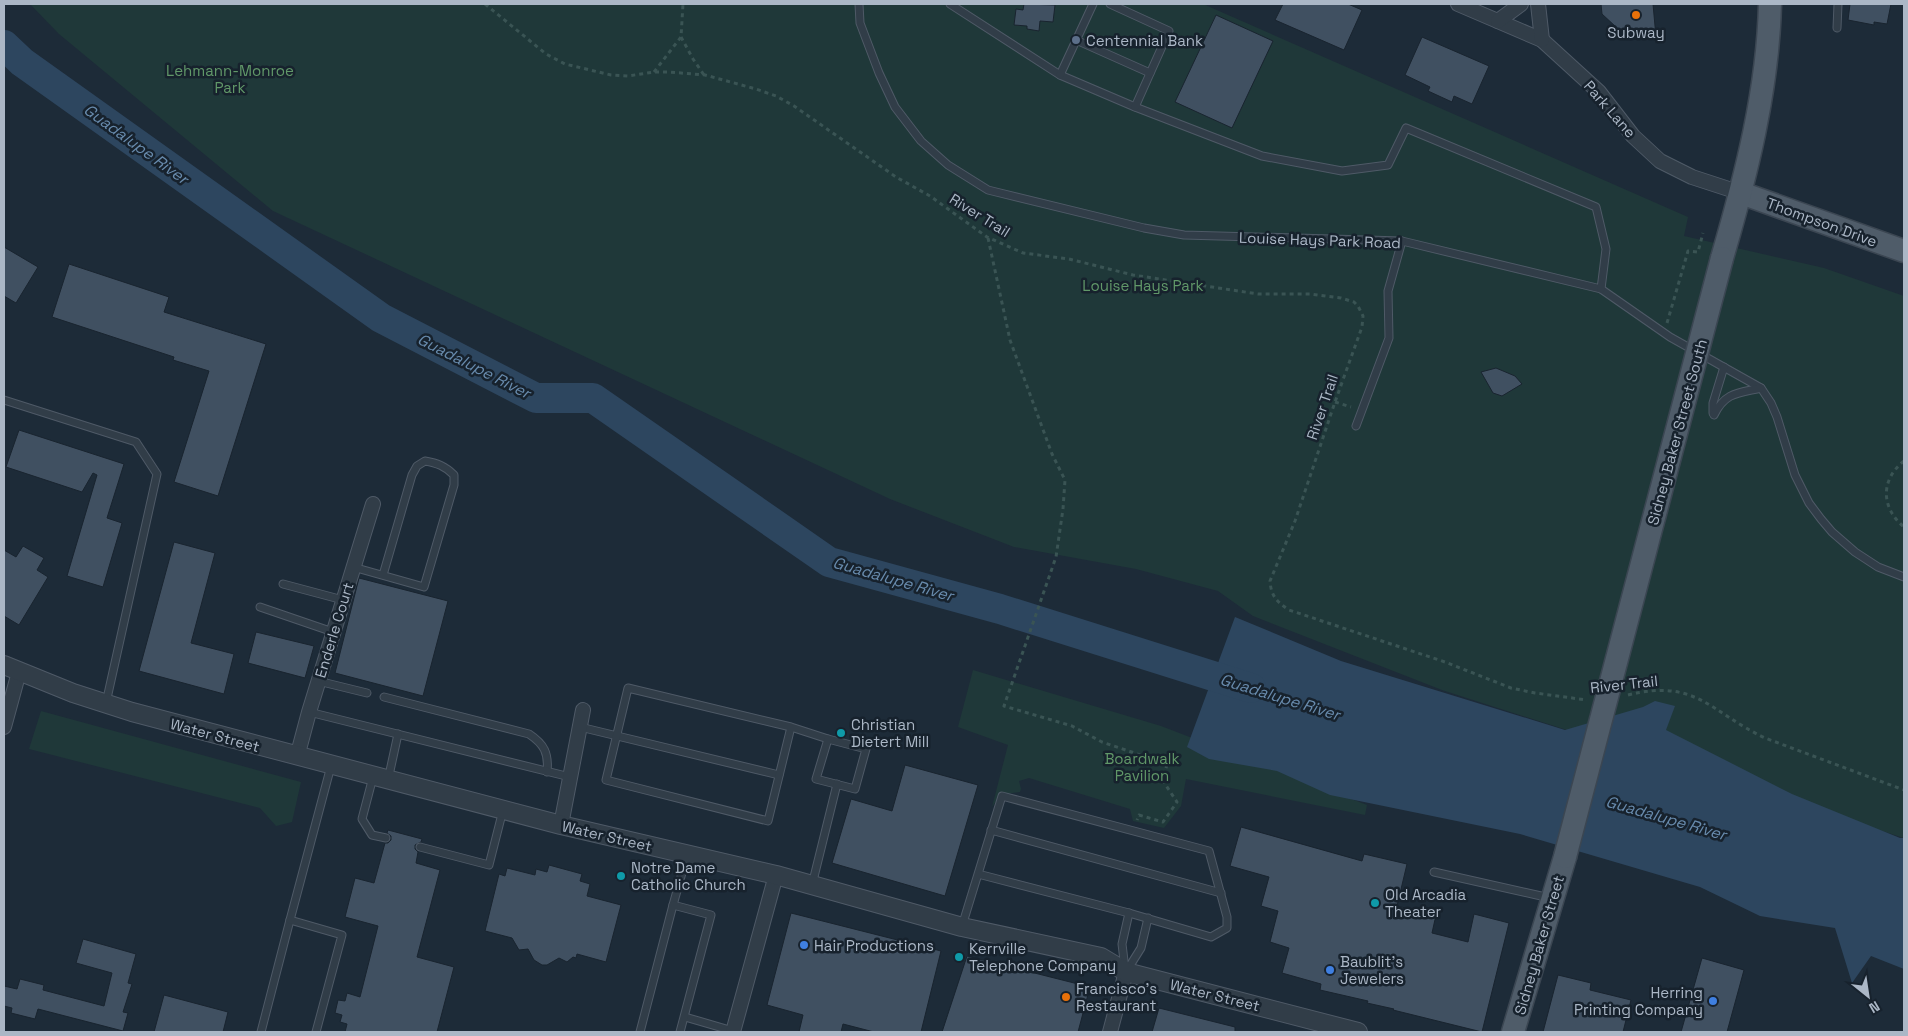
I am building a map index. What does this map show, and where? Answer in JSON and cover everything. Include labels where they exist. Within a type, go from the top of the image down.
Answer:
[{"type":"main road","name":"Sidney Baker Street South","points":[[1565,857],[1722,258],[1741,193],[1760,100],[1770,4]]},
{"type":"main road","name":"Thompson Drive","points":[[1741,193],[1904,251]]},
{"type":"main road","name":"Sidney Baker Street","points":[[1514,1032],[1565,857]]},
{"type":"street","name":"Park Lane","points":[[1458,4],[1542,40],[1599,92],[1633,136],[1660,161],[1692,177],[1741,193]]},
{"type":"street","points":[[1498,21],[1521,4]]},
{"type":"street","points":[[1538,4],[1542,40]]},
{"type":"street","name":"Enderle Court","points":[[297,757],[318,681],[373,504]]},
{"type":"street","points":[[4,727],[11,668]]},
{"type":"street","name":"Water Street","points":[[11,668],[106,704],[297,757],[561,825],[776,875],[962,927],[1101,957],[1126,972],[1322,1028],[1358,1032]]},
{"type":"street","points":[[561,825],[583,710]]},
{"type":"street","points":[[733,1032],[776,875]]},
{"type":"street","points":[[1110,1032],[1126,972]]},
{"type":"lane","name":"Louise Hays Park Road","points":[[859,4],[860,22],[879,73],[895,106],[921,141],[948,165],[988,190],[1144,228],[1184,235],[1402,241],[1601,289],[1664,333],[1761,388],[1771,403],[1777,417],[1798,482],[1809,504],[1832,532],[1855,552],[1878,566],[1904,577]]},
{"type":"lane","points":[[950,4],[1060,76],[1262,156],[1342,171],[1388,165],[1406,128],[1596,207],[1606,249],[1601,289]]},
{"type":"lane","points":[[1060,76],[1092,4]]},
{"type":"lane","points":[[1110,4],[1170,30],[1135,107]]},
{"type":"lane","points":[[1837,28],[1838,4]]},
{"type":"lane","points":[[1076,40],[1150,73]]},
{"type":"lane","points":[[1356,426],[1389,338],[1388,291],[1402,241]]},
{"type":"lane","points":[[1724,367],[1713,404],[1714,415],[1719,404],[1731,395],[1761,388]]},
{"type":"lane","points":[[4,400],[136,442],[157,474],[106,704]]},
{"type":"lane","points":[[353,567],[424,587],[454,485],[454,475],[446,467],[435,462],[425,461],[417,466],[412,475],[383,575]]},
{"type":"lane","points":[[283,584],[343,600]]},
{"type":"lane","points":[[260,607],[333,632]]},
{"type":"lane","points":[[318,681],[367,693]]},
{"type":"lane","points":[[791,727],[768,821],[606,780],[628,688],[791,727],[866,749],[855,789],[816,779],[828,739]]},
{"type":"lane","points":[[384,697],[529,734],[540,742],[549,759],[547,772]]},
{"type":"lane","points":[[309,712],[570,777]]},
{"type":"lane","points":[[580,727],[780,775]]},
{"type":"lane","points":[[386,838],[372,835],[362,818],[381,778],[398,734]]},
{"type":"lane","points":[[260,1032],[331,766]]},
{"type":"lane","points":[[812,885],[837,784]]},
{"type":"lane","points":[[962,927],[991,830],[1002,796],[1209,851],[1227,917],[1227,928],[1211,937],[1148,918],[978,874]]},
{"type":"lane","points":[[420,847],[489,865],[503,810]]},
{"type":"lane","points":[[991,830],[1220,893]]},
{"type":"lane","points":[[640,1032],[687,854]]},
{"type":"lane","points":[[1434,872],[1552,899]]},
{"type":"lane","points":[[673,905],[711,915],[680,1032]]},
{"type":"lane","points":[[1126,972],[1122,944],[1129,913]]},
{"type":"lane","points":[[1126,972],[1141,948],[1148,918]]},
{"type":"lane","points":[[290,920],[342,935],[316,1032]]},
{"type":"lane","points":[[685,1017],[733,1032]]},
{"type":"path","name":"River Trail","points":[[485,4],[546,54],[565,64],[611,75],[628,76],[654,72],[705,75],[756,89],[794,106],[896,177],[930,196],[988,237],[1023,253],[1069,259],[1133,276],[1258,294],[1310,294],[1342,298],[1354,302],[1361,310],[1364,322],[1295,521],[1270,581],[1270,590],[1273,598],[1289,610],[1445,662],[1512,688],[1570,699],[1592,701]]},
{"type":"path","points":[[683,4],[681,37],[693,59],[705,75]]},
{"type":"path","points":[[654,72],[681,37]]},
{"type":"path","points":[[1664,333],[1688,251],[1698,252],[1703,233]]},
{"type":"path","points":[[988,237],[1010,340],[1052,454],[1065,480],[1056,557],[1004,706],[1072,726],[1102,742],[1167,764],[1163,781],[1177,802],[1163,822],[1139,815],[1134,831]]},
{"type":"path","points":[[1335,402],[1362,411]]},
{"type":"path","points":[[1904,460],[1892,473],[1885,493],[1887,504],[1892,514],[1904,528]]},
{"type":"path","name":"River Trail","points":[[1621,697],[1646,691],[1676,691],[1691,694],[1718,709],[1745,728],[1765,738],[1904,790]]},
{"type":"green space","name":"Louise Hays Park","points":[[30,4],[1203,4],[1688,217],[1684,236],[1824,268],[1904,296],[1904,838],[1442,690],[1253,616],[1218,591],[1136,569],[1014,547],[890,499],[273,211],[59,34]]},
{"type":"green space","name":"Boardwalk Pavilion","points":[[973,670],[1161,726],[1367,805],[1365,815],[1186,779],[1181,806],[1164,828],[1133,821],[1130,809],[1029,778],[1019,781],[1020,792],[1004,796],[992,807],[1008,745],[958,727]]},
{"type":"green space","points":[[41,711],[301,782],[292,822],[276,826],[260,808],[29,749]]},
{"type":"water","points":[[1235,617],[1341,661],[1565,730],[1643,707],[1655,701],[1675,706],[1666,730],[1792,794],[1904,838],[1904,969],[1871,956],[1852,983],[1835,928],[1760,916],[1700,887],[1520,834],[1330,795],[1277,771],[1209,759],[1187,747]]},
{"type":"building","points":[[1024,4],[1055,5],[1053,22],[1040,21],[1039,31],[1027,29],[1027,26],[1014,25],[1016,9],[1023,10]]},
{"type":"building","points":[[1283,4],[1348,4],[1362,10],[1344,50],[1275,20]]},
{"type":"building","points":[[1601,4],[1653,4],[1656,37],[1630,40],[1602,14]]},
{"type":"building","points":[[1850,4],[1891,4],[1887,24],[1874,22],[1874,25],[1848,20]]},
{"type":"building","points":[[1216,15],[1273,41],[1232,128],[1175,102]]},
{"type":"building","points":[[1422,37],[1489,66],[1472,104],[1454,96],[1452,102],[1428,91],[1430,87],[1405,75]]},
{"type":"building","points":[[4,247],[38,267],[16,303],[4,296]]},
{"type":"building","points":[[69,264],[169,297],[164,312],[266,344],[218,496],[174,482],[209,371],[173,360],[174,357],[52,317]]},
{"type":"building","points":[[1496,368],[1515,376],[1522,384],[1502,396],[1493,393],[1481,372]]},
{"type":"building","points":[[19,430],[124,464],[107,518],[122,523],[103,587],[67,576],[97,475],[93,473],[82,492],[6,467]]},
{"type":"building","points":[[174,542],[215,553],[191,643],[234,654],[224,694],[139,671]]},
{"type":"building","points":[[23,546],[44,558],[37,570],[48,577],[19,625],[4,616],[4,550],[16,557]]},
{"type":"building","points":[[359,578],[448,601],[423,696],[335,673]]},
{"type":"building","points":[[256,632],[314,646],[305,678],[248,663]]},
{"type":"building","points":[[905,765],[978,785],[945,896],[832,863],[851,799],[892,811]]},
{"type":"building","points":[[1241,827],[1362,861],[1364,854],[1407,864],[1397,906],[1436,915],[1432,933],[1468,942],[1474,914],[1509,923],[1482,1032],[1320,990],[1321,984],[1282,973],[1289,948],[1270,942],[1278,911],[1261,906],[1269,877],[1230,866]]},
{"type":"building","points":[[388,830],[422,839],[421,842],[415,845],[415,849],[418,852],[416,863],[440,870],[417,957],[454,967],[437,1032],[345,1032],[347,1024],[340,1022],[342,1015],[335,1013],[338,1000],[345,1001],[347,993],[360,997],[378,926],[345,917],[355,878],[374,883],[385,843],[391,840],[391,836],[387,833]]},
{"type":"building","points":[[549,865],[582,874],[580,881],[590,884],[587,896],[621,905],[606,962],[577,954],[576,958],[573,957],[567,962],[559,958],[547,965],[542,965],[534,960],[528,949],[519,950],[512,938],[485,931],[499,874],[505,876],[507,868],[535,875],[536,869],[547,872]]},
{"type":"building","points":[[791,913],[941,951],[921,1032],[874,1032],[843,1024],[841,1032],[799,1032],[803,1015],[767,1005]]},
{"type":"building","points":[[83,939],[136,954],[128,983],[132,984],[123,1012],[128,1013],[123,1031],[38,1009],[35,1019],[11,1013],[12,1008],[4,1006],[4,986],[17,989],[20,979],[44,985],[43,990],[104,1006],[112,973],[76,963]]},
{"type":"building","points":[[967,956],[1090,987],[1078,1032],[942,1032]]},
{"type":"building","name":"Herring Printing Company","points":[[1702,958],[1744,970],[1727,1032],[1681,1032]]},
{"type":"building","points":[[1558,975],[1591,983],[1590,990],[1631,1000],[1623,1032],[1543,1032]]},
{"type":"building","points":[[164,995],[228,1012],[223,1032],[154,1032]]},
{"type":"building","points":[[1159,1008],[1235,1027],[1235,1032],[1152,1032]]},
{"type":"waterway","name":"Guadalupe River","points":[[4,45],[22,62],[381,318],[536,398],[593,398],[829,562],[1000,609],[1251,688]]},
{"type":"place","name":"Subway","points":[[1636,15]]},
{"type":"place","name":"Centennial Bank","points":[[1076,40]]},
{"type":"place","name":"Christian Dietert Mill","points":[[841,733]]},
{"type":"place","name":"Notre Dame Catholic Church","points":[[621,876]]},
{"type":"place","name":"Old Arcadia Theater","points":[[1375,903]]},
{"type":"place","name":"Hair Productions","points":[[804,945]]},
{"type":"place","name":"Kerrville Telephone Company","points":[[959,957]]},
{"type":"place","name":"Baublit's Jewelers","points":[[1330,970]]},
{"type":"place","name":"Francisco's Restaurant","points":[[1066,997]]},
{"type":"place","name":"Herring Printing Company","points":[[1713,1001]]},
{"type":"park label","name":"Lehmann-Monroe Park","points":[[230,78]]}]
